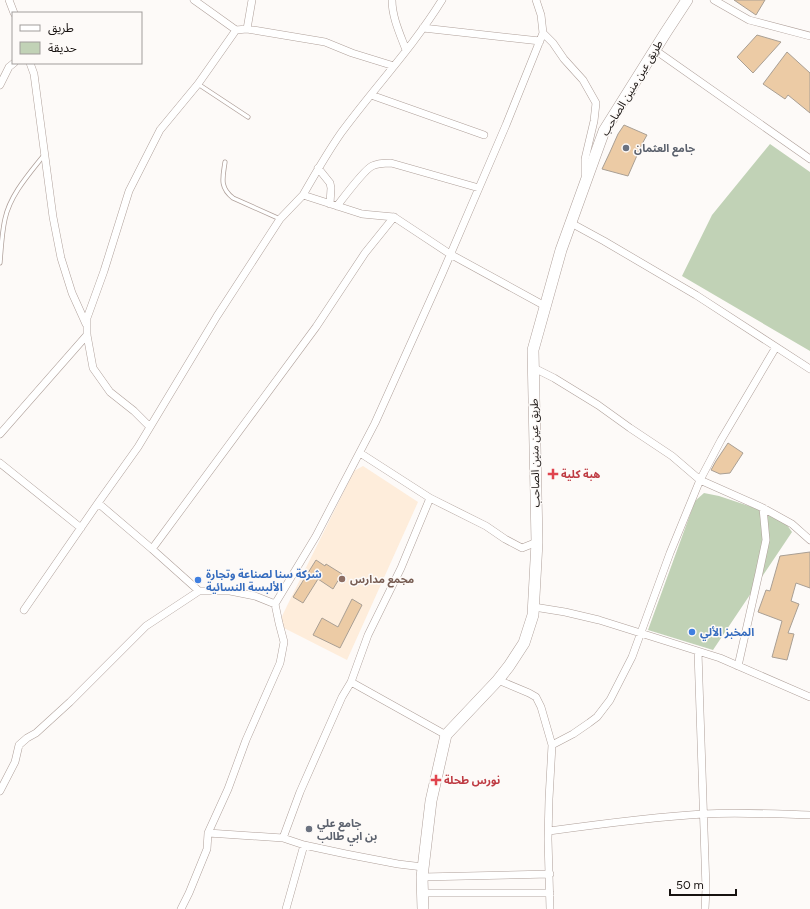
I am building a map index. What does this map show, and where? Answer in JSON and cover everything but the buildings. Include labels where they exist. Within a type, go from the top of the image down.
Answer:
[{"type":"main road","name":"طريق عين منين الصاحب","points":[[446,735],[498,680],[524,643],[533,615],[537,542],[533,350],[561,250],[604,131],[687,0]]},
{"type":"main road","points":[[423,909],[423,872],[431,801],[446,735]]},
{"type":"street","points":[[9,0],[14,12]]},
{"type":"street","points":[[194,0],[236,30],[247,29],[325,42],[352,53],[394,66]]},
{"type":"street","points":[[247,29],[252,0]]},
{"type":"street","points":[[392,0],[396,26],[406,50]]},
{"type":"street","points":[[24,610],[138,447],[217,316],[280,219],[303,195],[318,168],[341,133],[423,28],[442,0]]},
{"type":"street","points":[[181,909],[207,849],[208,833],[228,789],[246,740],[280,663],[284,642],[276,604],[316,536],[375,423],[479,188],[543,33],[541,15],[536,0]]},
{"type":"street","points":[[714,0],[749,20],[810,36]]},
{"type":"street","points":[[423,28],[540,40]]},
{"type":"street","points":[[150,427],[134,411],[110,392],[93,368],[87,335],[88,318],[129,191],[160,130],[198,84],[236,30]]},
{"type":"street","points":[[543,33],[583,80],[596,103],[594,121],[585,159],[584,186]]},
{"type":"street","points":[[655,50],[810,159]]},
{"type":"street","points":[[0,85],[9,67],[13,64]]},
{"type":"street","points":[[30,64],[34,74],[53,216],[61,258],[72,293],[87,326]]},
{"type":"street","points":[[371,95],[484,135]]},
{"type":"street","points":[[333,205],[372,166],[383,162],[479,188]]},
{"type":"street","points":[[318,168],[330,183],[333,205]]},
{"type":"street","points":[[303,195],[362,214],[394,217],[450,254],[546,306]]},
{"type":"street","points":[[152,549],[316,326],[365,253],[394,217]]},
{"type":"street","points":[[571,223],[696,295],[810,369]]},
{"type":"street","points":[[0,434],[87,335]]},
{"type":"street","points":[[552,745],[573,734],[597,717],[610,700],[632,657],[670,553],[700,480],[721,440],[776,347]]},
{"type":"street","points":[[534,368],[554,378],[598,405],[672,456],[700,480],[763,508],[792,524],[810,540]]},
{"type":"street","points":[[360,453],[430,498],[486,526],[522,548],[537,542]]},
{"type":"street","points":[[0,463],[81,528]]},
{"type":"street","points":[[283,838],[300,792],[342,697],[351,682],[368,635],[401,568],[430,498]]},
{"type":"street","points":[[98,503],[199,592]]},
{"type":"street","points":[[738,666],[766,540],[763,508]]},
{"type":"street","points":[[0,791],[15,762],[19,745],[36,733],[70,702],[146,626],[199,592],[230,591],[255,596],[276,604]]},
{"type":"street","points":[[534,607],[599,620],[720,658],[810,697]]},
{"type":"street","points":[[698,652],[704,814],[706,889],[705,909]]},
{"type":"street","points":[[498,680],[536,697],[541,708],[552,745],[549,831],[550,909]]},
{"type":"street","points":[[351,682],[446,735]]},
{"type":"street","points":[[549,831],[610,822],[704,814],[810,815]]},
{"type":"street","points":[[208,833],[283,838],[304,845],[398,864],[423,872],[550,874]]},
{"type":"street","points":[[286,909],[304,845]]},
{"type":"street","points":[[422,893],[550,893]]},
{"type":"lane","points":[[198,84],[248,117]]},
{"type":"lane","points":[[0,263],[4,220],[8,207],[16,193],[44,154]]},
{"type":"lane","points":[[225,162],[222,181],[226,193],[233,198],[280,219]]},
{"type":"shaded area","name":"مجمع مدارس","points":[[363,466],[418,502],[347,660],[284,628],[281,621],[283,614],[354,471]]},
{"type":"green space","points":[[770,144],[810,172],[810,351],[682,276],[712,215]]},
{"type":"green space","points":[[704,493],[719,496],[758,509],[787,525],[792,532],[713,650],[648,630],[695,501]]},
{"type":"place","name":"جامع العثمان","points":[[626,148]]},
{"type":"place","name":"هبة كلية","points":[[553,474]]},
{"type":"place","name":"مجمع مدارس","points":[[342,579]]},
{"type":"place","name":"شركة سنا لصناعة وتجارة الألبسة النسائية","points":[[198,580]]},
{"type":"place","name":"المخبز الألي","points":[[692,632]]},
{"type":"place","name":"نورس طحلة","points":[[436,780]]},
{"type":"place","name":"جامع علي بن ابي طالب","points":[[309,829]]}]
